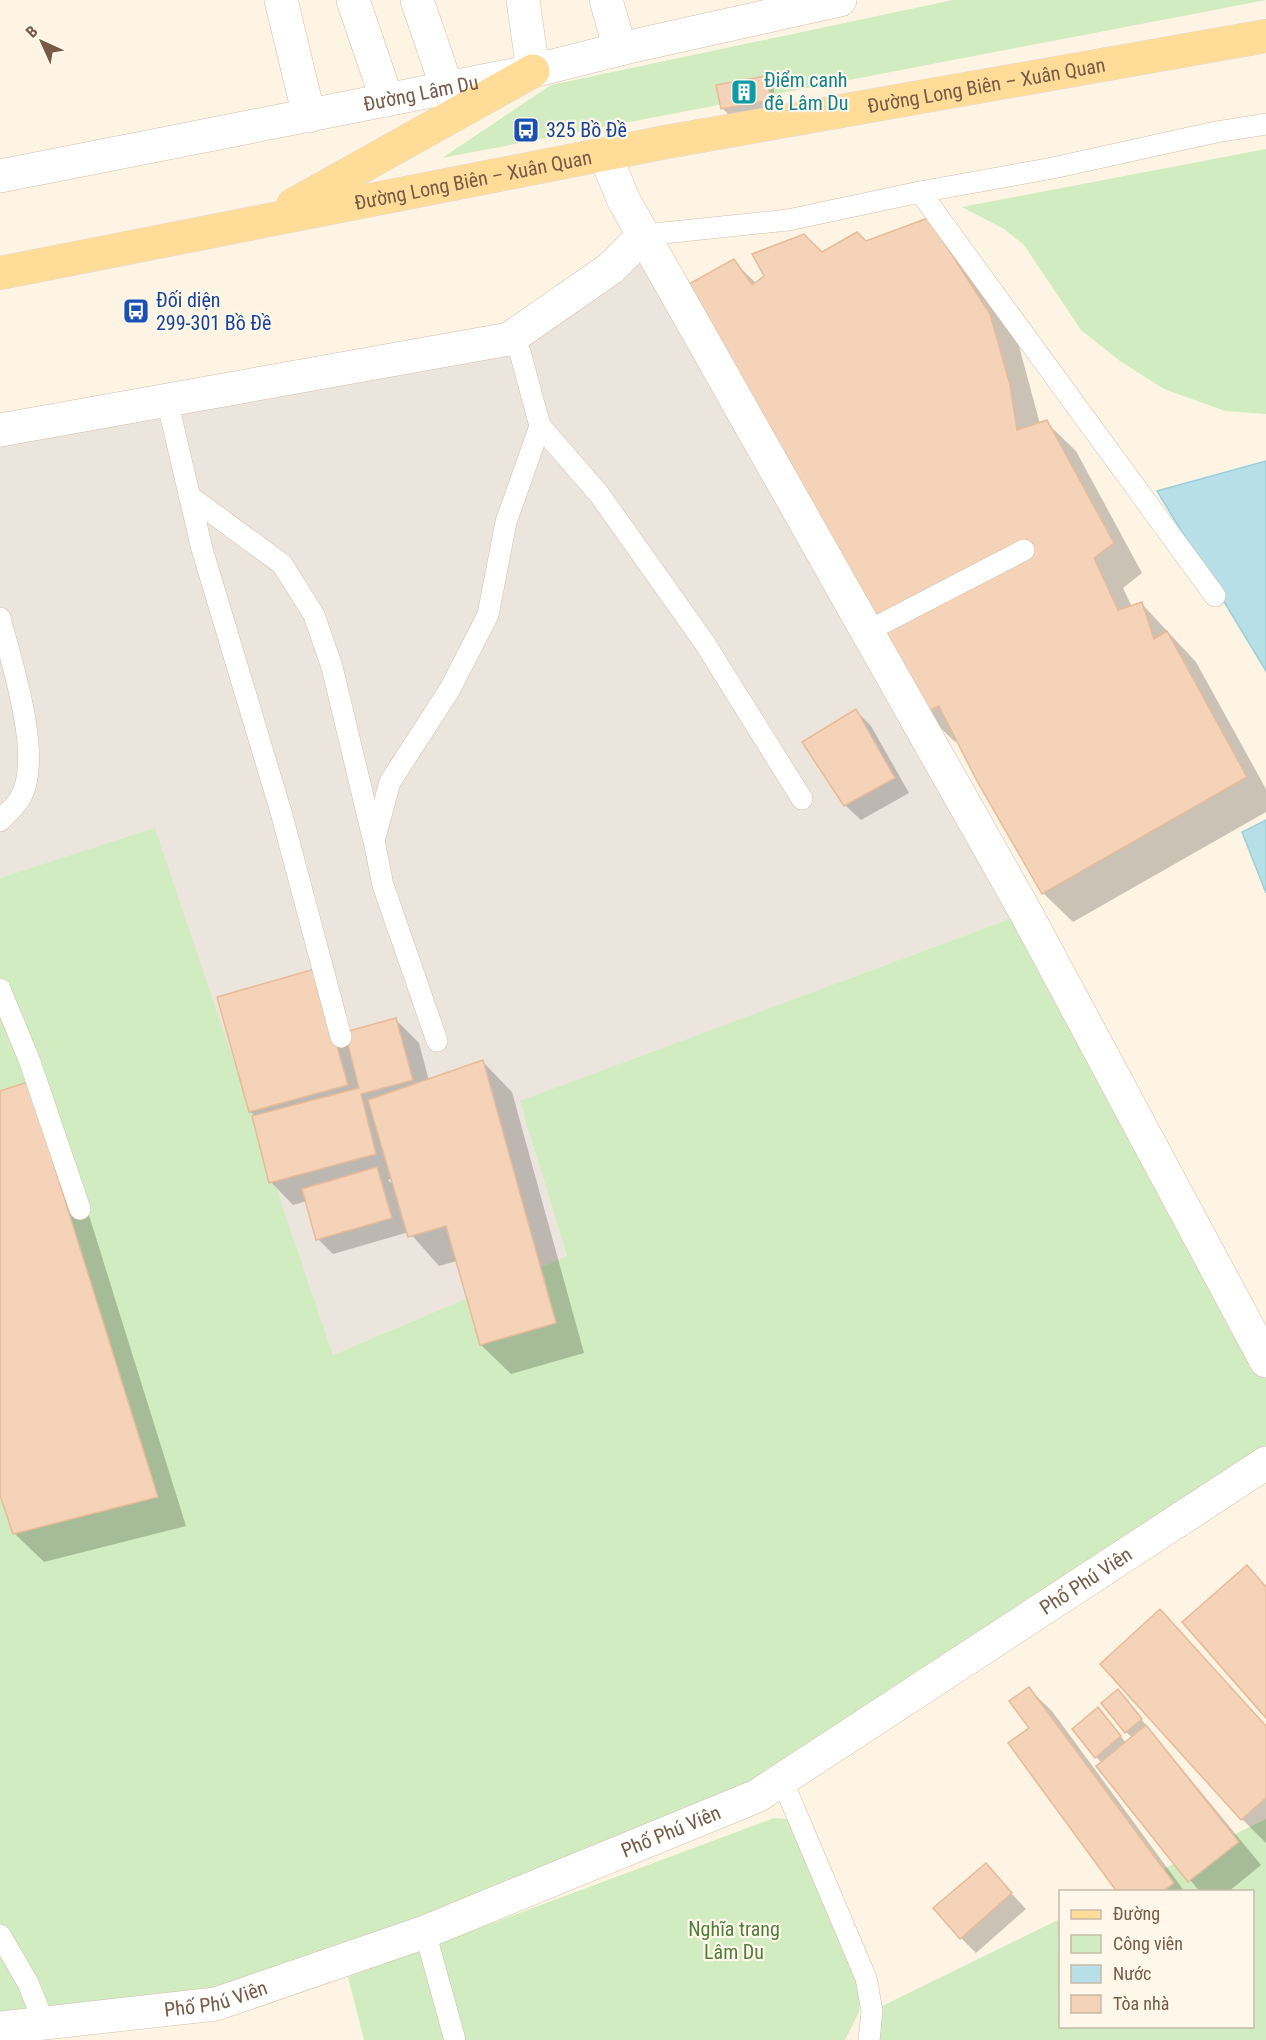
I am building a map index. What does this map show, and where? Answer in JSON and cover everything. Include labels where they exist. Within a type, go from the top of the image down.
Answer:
[{"type":"main road","name":"Đường Long Biên – Xuân Quan","points":[[0,273],[605,154],[1266,36]]},
{"type":"main road","points":[[268,219],[533,71]]},
{"type":"street","points":[[280,0],[309,116]]},
{"type":"street","points":[[353,0],[387,100]]},
{"type":"street","points":[[417,0],[447,88]]},
{"type":"street","points":[[523,0],[533,71]]},
{"type":"street","points":[[606,0],[620,49]]},
{"type":"street","name":"Đường Lâm Du","points":[[0,176],[533,71],[620,49],[840,0]]},
{"type":"street","points":[[605,154],[623,199],[1026,913],[1266,1361]]},
{"type":"street","points":[[0,430],[509,339],[611,268],[644,235]]},
{"type":"street","name":"Phố Phú Viên","points":[[0,2028],[216,2004],[425,1932],[757,1796],[1266,1463]]},
{"type":"lane","points":[[644,235],[788,220],[920,192],[1053,168],[1216,132],[1266,124]]},
{"type":"lane","points":[[920,192],[1215,597]]},
{"type":"lane","points":[[509,339],[520,352],[540,426],[599,494],[704,642],[802,799]]},
{"type":"lane","points":[[167,400],[205,560],[281,812],[341,1037]]},
{"type":"lane","points":[[374,841],[390,782],[450,690],[488,615],[507,522],[540,426]]},
{"type":"lane","points":[[189,496],[282,564],[314,615],[332,667],[383,885],[437,1041]]},
{"type":"lane","points":[[868,631],[1024,550]]},
{"type":"lane","points":[[0,618],[28,726],[26,775],[20,799],[0,821]]},
{"type":"lane","points":[[0,989],[30,1062],[80,1209]]},
{"type":"lane","points":[[782,1780],[866,1978],[872,2011],[869,2040]]},
{"type":"lane","points":[[425,1932],[455,2040]]},
{"type":"lane","points":[[0,1935],[28,1983],[44,2023]]},
{"type":"shaded area","points":[[644,235],[1026,913],[521,1101],[567,1256],[333,1355],[155,829],[0,878],[0,440],[520,352]]},
{"type":"green space","points":[[953,0],[1266,0],[442,158],[551,85]]},
{"type":"green space","points":[[1266,149],[1266,414],[1225,411],[1164,389],[1120,361],[1081,330],[1024,245],[1004,229],[962,207]]},
{"type":"green space","points":[[155,828],[333,1355],[567,1256],[520,1101],[1026,913],[1266,1361],[1266,1463],[782,1780],[216,2004],[0,2019],[0,878]]},
{"type":"green space","name":"Nghĩa trang Lâm Du","points":[[774,1818],[796,1820],[861,1977],[859,2012],[845,2040],[364,2040],[348,1977]]},
{"type":"green space","points":[[1266,1819],[1266,2040],[861,2040],[872,2011],[1059,1919],[1059,2028],[1254,2028],[1254,1890],[1120,1890]]},
{"type":"water","points":[[1266,461],[1266,671],[1157,491]]},
{"type":"water","points":[[1266,820],[1266,893],[1242,832]]},
{"type":"building","name":"Điểm canh đê Lâm Du","points":[[766,76],[771,100],[721,109],[716,85]]},
{"type":"building","points":[[928,218],[990,314],[1010,385],[1017,430],[1047,420],[1114,543],[1094,558],[1118,610],[1142,602],[1154,639],[1167,631],[1247,777],[1042,894],[977,781],[939,706],[924,713],[689,284],[734,259],[752,285],[764,276],[752,254],[804,234],[822,252],[857,232],[866,241]]},
{"type":"building","points":[[856,709],[895,778],[844,806],[802,742]]},
{"type":"building","points":[[315,969],[348,1085],[249,1112],[217,997]]},
{"type":"building","points":[[396,1018],[413,1080],[361,1094],[376,1154],[269,1183],[252,1116],[359,1088],[345,1032]]},
{"type":"building","points":[[483,1060],[556,1323],[480,1345],[446,1226],[408,1237],[368,1100]]},
{"type":"building","points":[[28,1082],[158,1497],[13,1534],[0,1495],[0,1091]]},
{"type":"building","points":[[377,1167],[392,1218],[316,1240],[302,1189]]},
{"type":"building","points":[[1247,1565],[1266,1587],[1266,1718],[1182,1622]]},
{"type":"building","points":[[1160,1609],[1266,1726],[1266,1798],[1241,1820],[1100,1664]]},
{"type":"building","points":[[1029,1687],[1174,1883],[1165,1890],[1116,1890],[1008,1743],[1029,1728],[1009,1701]]},
{"type":"building","points":[[1118,1689],[1142,1719],[1125,1733],[1101,1703]]},
{"type":"building","points":[[1098,1707],[1121,1736],[1095,1758],[1072,1729]]},
{"type":"building","points":[[1146,1725],[1239,1842],[1188,1882],[1096,1766]]},
{"type":"building","points":[[986,1863],[1012,1893],[960,1939],[933,1908]]},
{"type":"place","name":"Điểm canh đê Lâm Du","points":[[744,92]]},
{"type":"place","name":"325 Bồ Đề","points":[[526,130]]},
{"type":"place","name":"Đối diện 299-301 Bồ Đề","points":[[136,311]]}]
